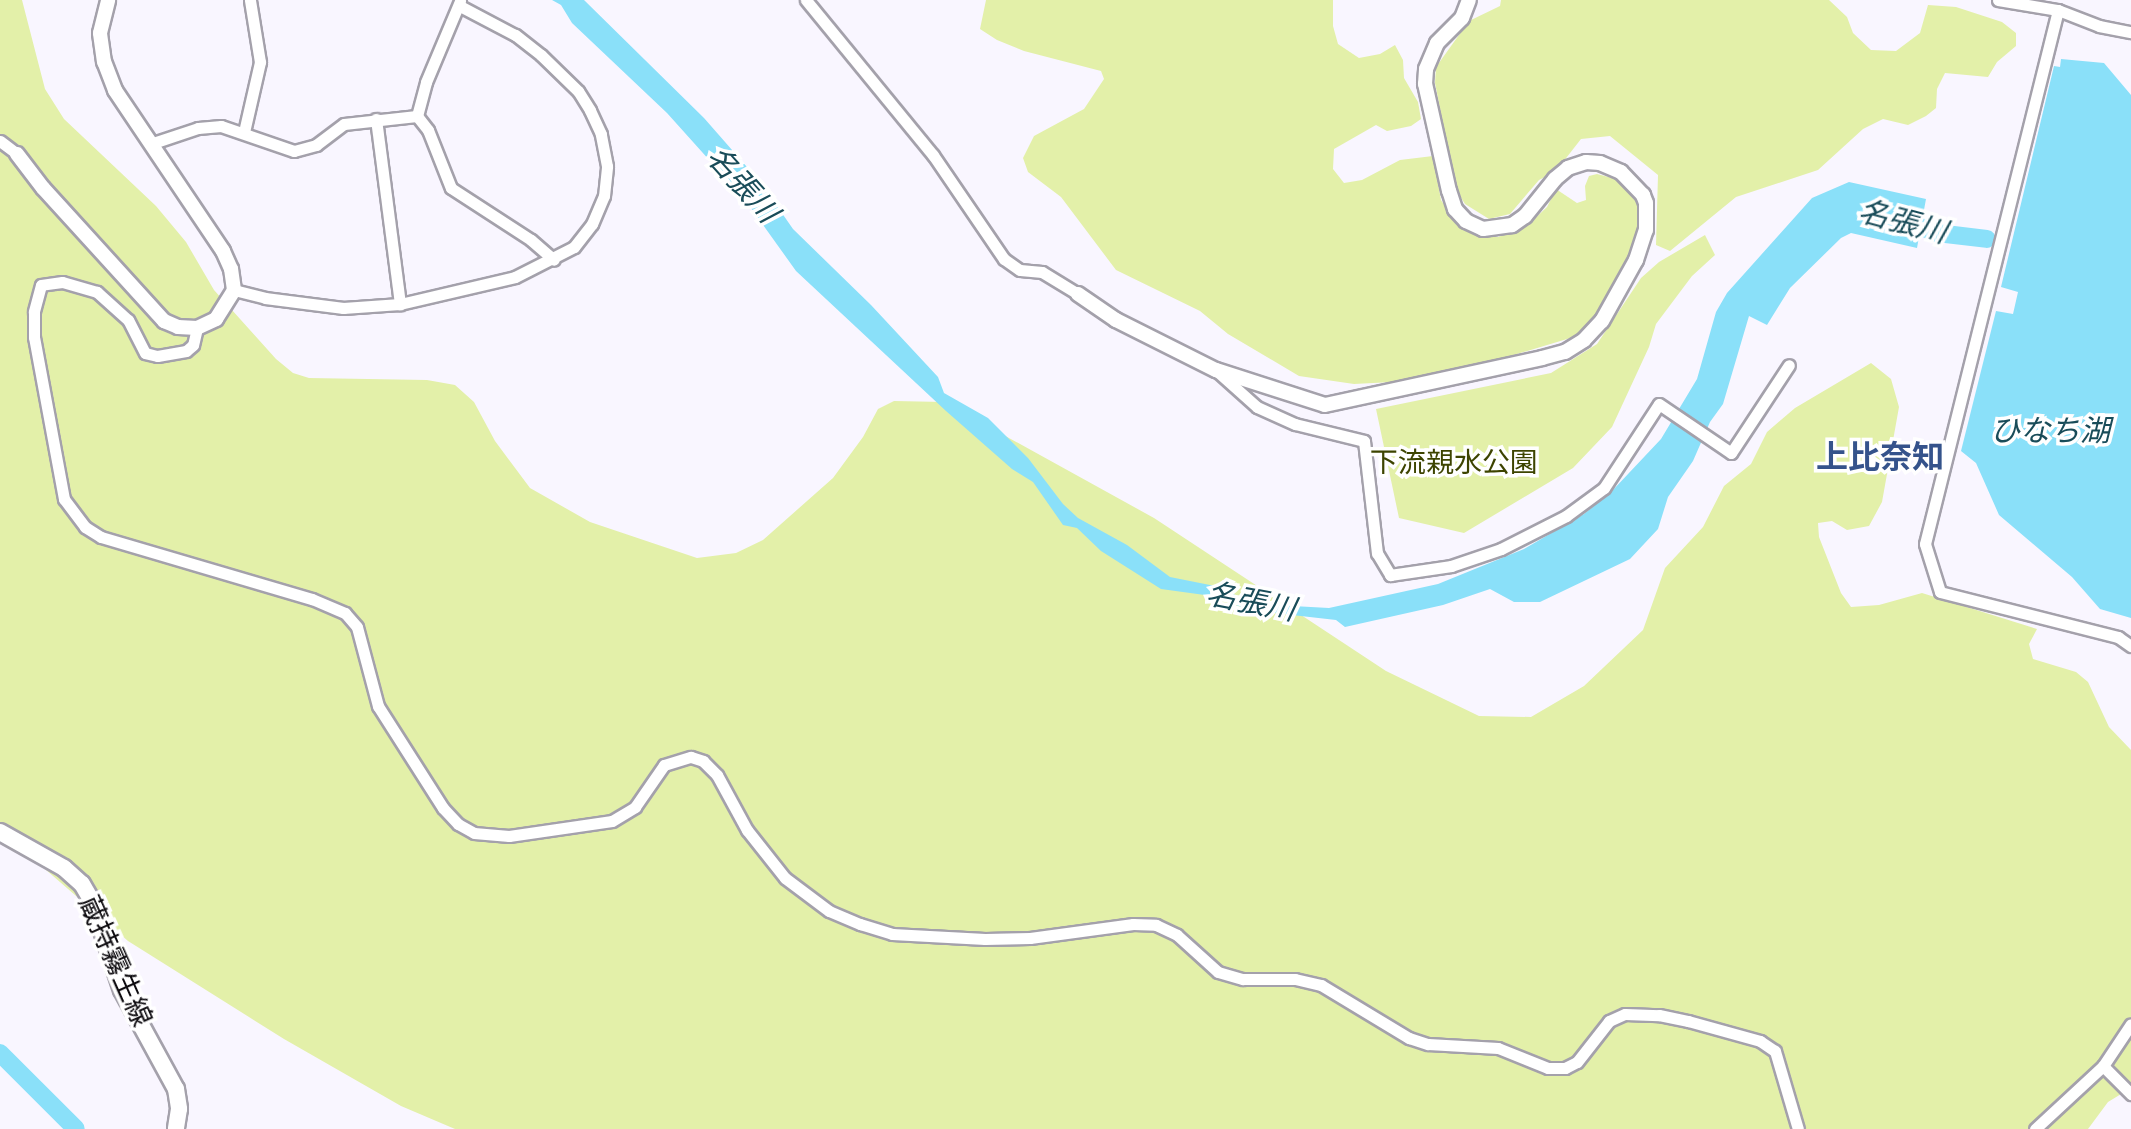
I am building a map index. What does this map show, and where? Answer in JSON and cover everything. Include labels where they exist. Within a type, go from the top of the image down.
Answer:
[{"type":"main road","name":"蔵持霧生線","points":[[0,832],[64,868],[82,884],[92,901],[122,990],[176,1089],[179,1109],[176,1129]]},
{"type":"street","points":[[0,141],[17,154],[43,188],[151,309],[178,327],[197,328],[216,319],[234,290],[223,251],[115,90],[104,62],[100,33],[108,0]]},
{"type":"street","points":[[244,132],[260,62],[250,0]]},
{"type":"street","points":[[806,0],[940,163],[1004,259],[1020,270],[1042,272],[1116,320],[1216,370],[1325,405],[1565,352],[1584,340],[1602,321],[1636,260],[1648,213],[1643,195],[1621,172],[1600,163],[1577,163],[1555,179],[1525,216],[1499,228],[1483,229],[1466,221],[1455,209],[1425,84],[1431,54],[1446,32],[1462,18],[1469,0]]},
{"type":"street","points":[[1998,0],[2058,10],[2099,26],[2131,32]]},
{"type":"street","points":[[234,290],[265,298],[343,308],[400,304],[515,277],[554,260],[574,247],[592,224],[604,196],[607,166],[601,134],[578,91],[515,35],[460,3],[426,82],[417,116]]},
{"type":"street","points":[[2058,10],[2028,118],[1925,544],[1940,592],[2118,637],[2131,646]]},
{"type":"street","points":[[150,144],[198,128],[221,126],[244,132],[268,145],[294,151],[316,145],[344,124],[417,116]]},
{"type":"street","points":[[417,116],[428,130],[451,188],[531,240],[554,260]]},
{"type":"street","points":[[376,119],[400,304]]},
{"type":"street","points":[[197,328],[193,345],[186,351],[157,356],[145,353],[128,320],[97,292],[62,282],[41,285],[34,312],[34,337],[57,477],[64,499],[85,527],[101,537],[312,599],[345,613],[357,627],[378,706],[443,808],[458,824],[474,833],[509,836],[612,821],[635,807],[664,765],[691,757],[703,761],[717,775],[747,830],[785,878],[829,911],[860,924],[892,934],[985,939],[1030,938],[1133,924],[1156,925],[1177,935],[1218,972],[1243,979],[1295,979],[1321,985],[1409,1038],[1428,1044],[1498,1048],[1548,1068],[1565,1068],[1577,1062],[1609,1021],[1625,1014],[1688,1021],[1760,1041],[1775,1051],[1798,1129]]},
{"type":"street","points":[[1216,370],[1257,407],[1295,424],[1364,441],[1377,553],[1390,575],[1451,566],[1501,549],[1566,516],[1604,488],[1659,404],[1731,453],[1789,365]]},
{"type":"street","points":[[2035,1129],[2103,1066],[2131,1024]]},
{"type":"street","points":[[2103,1066],[2131,1094]]},
{"type":"green space","points":[[0,0],[22,0],[45,89],[64,119],[156,206],[186,242],[214,290],[276,359],[293,373],[309,378],[427,380],[455,385],[474,402],[495,441],[530,488],[590,522],[697,558],[736,553],[763,540],[833,478],[863,437],[878,409],[894,401],[944,402],[1154,518],[1386,671],[1479,716],[1531,717],[1584,686],[1643,630],[1665,568],[1703,527],[1724,486],[1751,464],[1767,432],[1795,408],[1871,363],[1891,379],[1899,407],[1882,502],[1869,526],[1847,530],[1832,521],[1818,523],[1819,537],[1841,593],[1851,607],[1879,605],[1922,593],[2037,629],[2029,644],[2033,659],[2076,672],[2088,682],[2109,727],[2131,750],[2131,1088],[2108,1102],[2088,1129],[455,1129],[401,1106],[284,1039],[128,941],[0,830]]},
{"type":"green space","points":[[986,0],[1333,0],[1333,26],[1338,44],[1359,58],[1380,54],[1395,45],[1403,60],[1404,78],[1418,102],[1421,119],[1411,126],[1387,131],[1376,125],[1334,149],[1333,169],[1344,183],[1362,180],[1400,160],[1433,156],[1441,200],[1456,223],[1473,233],[1498,237],[1528,225],[1547,207],[1556,189],[1577,203],[1586,200],[1585,186],[1589,176],[1597,174],[1620,180],[1636,195],[1642,227],[1630,262],[1594,323],[1577,336],[1431,380],[1354,384],[1299,376],[1228,334],[1200,311],[1116,270],[1061,197],[1028,172],[1023,158],[1034,136],[1084,109],[1104,79],[1101,71],[1024,51],[980,29]]},
{"type":"green space","points":[[1501,0],[1829,0],[1847,17],[1853,33],[1871,50],[1896,51],[1920,33],[1928,5],[1956,7],[2002,22],[2016,33],[2016,46],[1997,62],[1988,77],[1945,73],[1937,89],[1936,108],[1926,116],[1908,125],[1883,119],[1863,129],[1818,170],[1736,197],[1670,251],[1656,245],[1658,175],[1610,136],[1581,139],[1556,171],[1539,180],[1510,214],[1489,219],[1465,204],[1456,190],[1435,83],[1436,67],[1469,21],[1500,6]]},
{"type":"green space","name":"下流親水公園","points":[[1705,235],[1715,255],[1692,276],[1656,324],[1649,347],[1612,427],[1573,468],[1464,533],[1399,518],[1376,409],[1551,373],[1597,344],[1641,278],[1659,262]]},
{"type":"water","points":[[552,0],[584,0],[704,118],[761,183],[793,229],[871,305],[938,377],[944,393],[988,418],[1028,458],[1063,504],[1078,518],[1127,545],[1170,577],[1215,586],[1256,604],[1329,608],[1438,584],[1524,549],[1584,514],[1612,491],[1661,439],[1697,379],[1716,312],[1727,293],[1812,198],[1849,182],[1926,199],[1917,248],[1851,233],[1841,238],[1790,288],[1767,325],[1749,316],[1723,404],[1710,422],[1693,461],[1668,497],[1658,529],[1630,559],[1540,602],[1514,602],[1490,589],[1443,605],[1345,627],[1336,620],[1249,610],[1212,596],[1161,589],[1101,551],[1077,528],[1063,525],[1033,482],[1012,469],[946,411],[796,271],[746,201],[667,113],[572,23],[561,5]]},
{"type":"water","name":"ひなち湖","points":[[2061,59],[2104,63],[2131,95],[2131,618],[2100,609],[2072,577],[1999,515],[1976,463],[1961,451],[1996,311],[2013,314],[2018,292],[2001,287],[2054,66],[2060,67]]},
{"type":"waterway","name":"名張川","points":[[1899,219],[1937,233],[1987,239]]},
{"type":"waterway","points":[[0,1053],[76,1129]]},
{"type":"district","name":"上比奈知","points":[[1880,456]]}]
